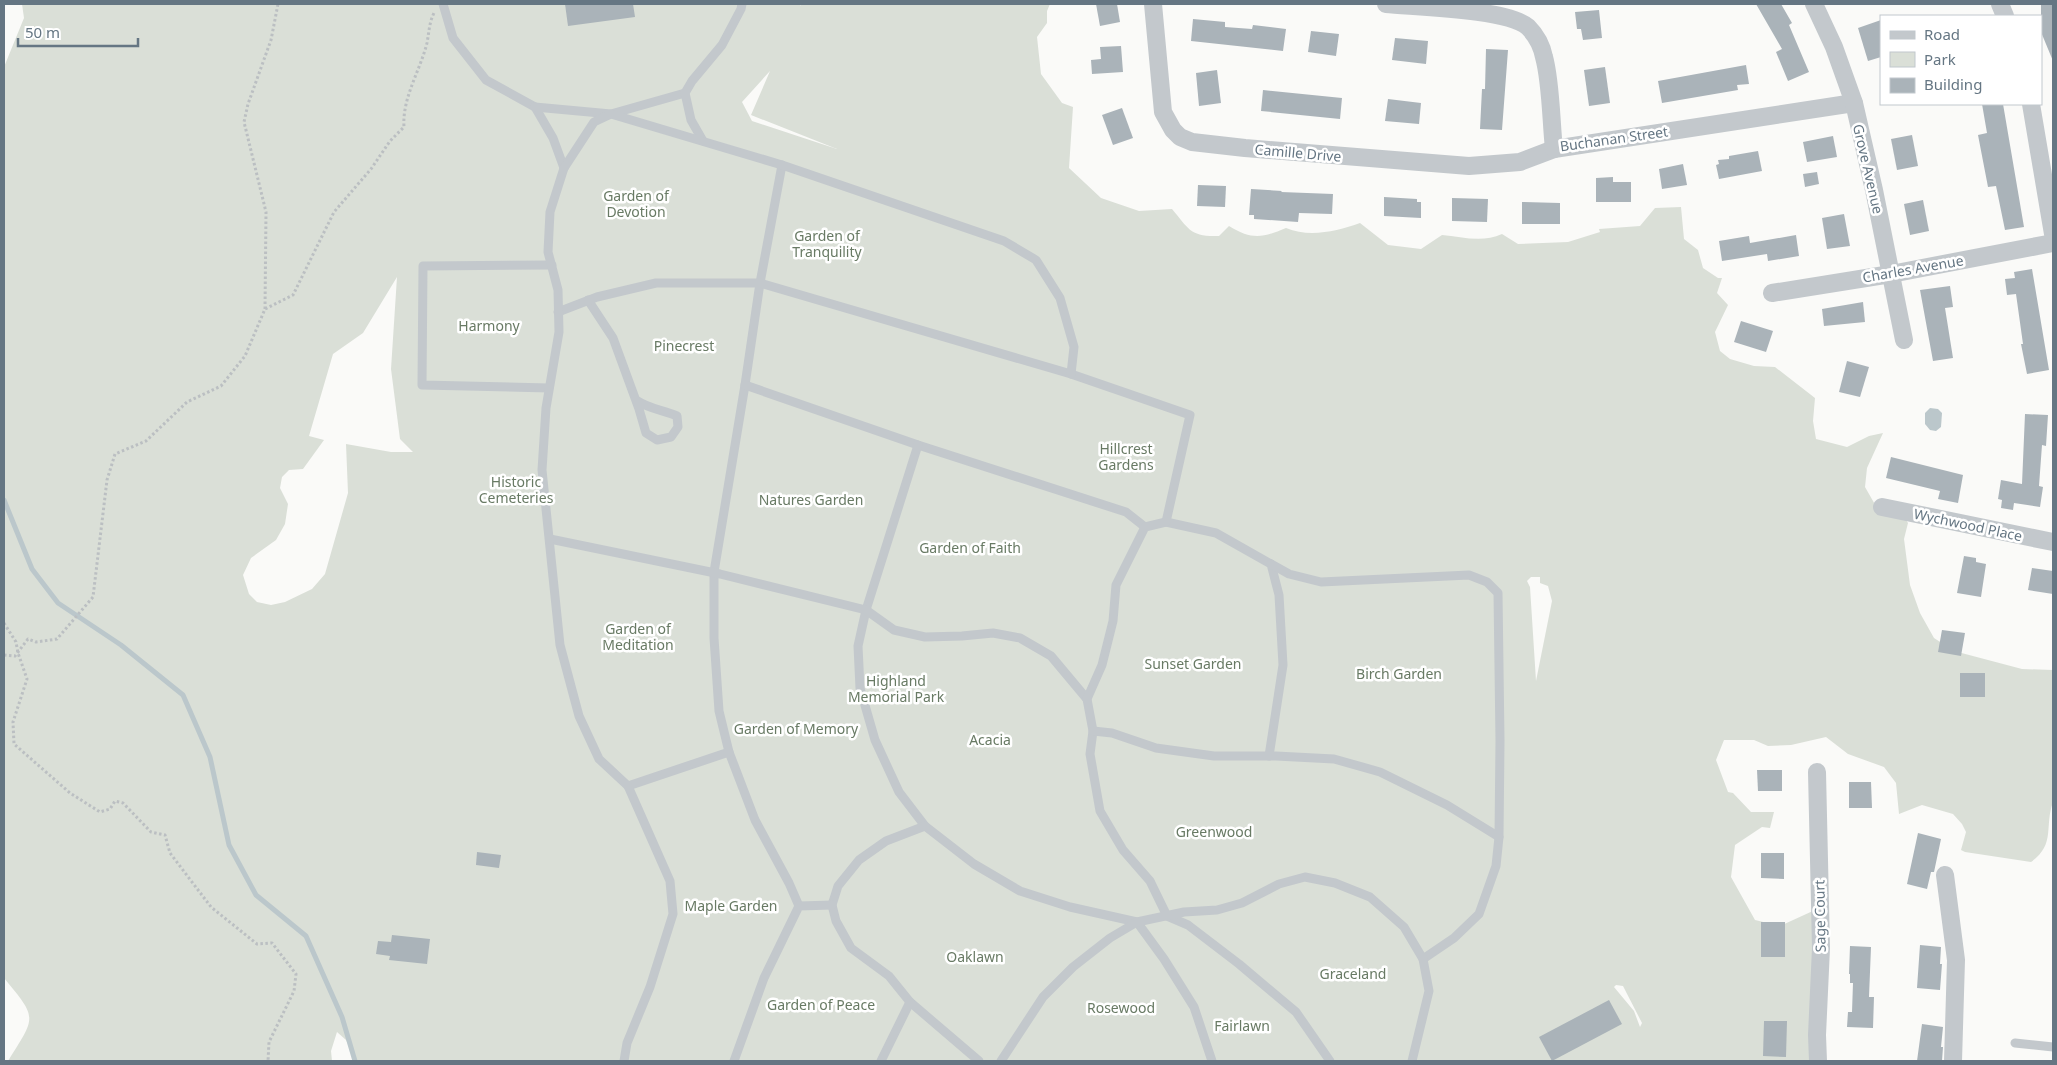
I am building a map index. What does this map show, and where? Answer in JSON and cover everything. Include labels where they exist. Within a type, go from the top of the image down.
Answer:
[{"type":"street","name":"Camille Drive","points":[[1153,4],[1163,112],[1173,130],[1186,140],[1245,148],[1469,166],[1520,162],[1554,149]]},
{"type":"street","name":"Buchanan Street","points":[[1386,4],[1471,12],[1515,20],[1528,27],[1538,39],[1545,58],[1554,149],[1854,103]]},
{"type":"street","name":"Grove Avenue","points":[[1814,4],[1834,46],[1854,103],[1904,340]]},
{"type":"street","points":[[2031,105],[2053,234]]},
{"type":"street","name":"Charles Avenue","points":[[1772,293],[1890,274],[2053,243]]},
{"type":"street","name":"Wychwood Place","points":[[1882,507],[2053,542]]},
{"type":"street","name":"Sage Court","points":[[1817,772],[1821,948],[1817,1035],[1818,1061]]},
{"type":"street","points":[[1946,874],[1956,960],[1953,1061]]},
{"type":"lane","points":[[443,4],[454,38],[486,80],[535,108],[611,114],[782,165],[1004,241],[1036,260],[1060,298],[1074,347],[1071,374]]},
{"type":"lane","points":[[703,141],[691,120],[685,93],[692,81],[722,45],[742,4]]},
{"type":"lane","points":[[624,1061],[627,1043],[650,987],[673,914],[670,881],[628,786],[599,759],[579,716],[560,645],[542,470],[546,408],[559,332],[558,290],[548,252],[550,212],[564,168],[594,122],[611,114],[685,93]]},
{"type":"lane","points":[[535,108],[553,138],[564,168]]},
{"type":"lane","points":[[734,1061],[764,978],[799,906],[789,883],[754,820],[729,752],[719,711],[714,638],[714,572],[760,283],[782,165]]},
{"type":"lane","points":[[549,388],[422,385],[423,266],[552,265]]},
{"type":"lane","points":[[558,312],[588,300],[656,283],[760,283],[1071,374],[1190,415],[1166,522]]},
{"type":"lane","points":[[588,300],[613,338],[646,432],[656,440],[671,437],[678,427],[677,416],[664,410],[647,407],[636,400]]},
{"type":"lane","points":[[745,385],[918,445],[1126,512],[1145,527]]},
{"type":"lane","points":[[918,445],[866,610],[858,646],[860,688],[875,740],[899,792],[925,826],[974,864],[1020,891],[1070,908],[1137,922],[1164,959],[1194,1006],[1212,1061]]},
{"type":"lane","points":[[1145,527],[1166,522],[1216,533],[1289,574],[1321,582],[1469,575],[1488,582],[1498,593],[1500,741],[1499,837],[1496,866],[1479,914],[1454,938],[1423,959]]},
{"type":"lane","points":[[1087,699],[1102,665],[1113,621],[1116,585],[1145,527]]},
{"type":"lane","points":[[550,539],[714,572],[866,610],[894,630],[925,637],[993,633],[1020,638],[1051,656],[1087,699],[1093,730],[1090,754],[1100,811],[1123,850],[1150,881],[1167,916],[1188,925],[1239,964],[1296,1012],[1330,1061]]},
{"type":"lane","points":[[1269,756],[1283,665],[1279,595],[1271,564]]},
{"type":"lane","points":[[1093,730],[1112,733],[1156,748],[1214,756],[1269,756],[1334,760],[1380,772],[1447,805],[1499,837]]},
{"type":"lane","points":[[628,786],[729,752]]},
{"type":"lane","points":[[925,826],[886,841],[859,860],[838,886],[832,905],[836,921],[851,948],[889,976],[910,1002],[979,1061]]},
{"type":"lane","points":[[1001,1061],[1043,997],[1073,967],[1110,938],[1137,922],[1184,912],[1216,910],[1242,903],[1279,884],[1305,877],[1335,883],[1370,897],[1404,927],[1423,959],[1429,991],[1412,1061]]},
{"type":"lane","points":[[799,906],[832,905]]},
{"type":"lane","points":[[881,1061],[910,1002]]},
{"type":"lane","points":[[2015,1044],[2053,1047]]},
{"type":"path","points":[[4,655],[15,656],[28,639],[36,642],[57,639],[93,597],[107,480],[115,454],[146,441],[187,402],[220,386],[245,356],[264,309],[266,212],[244,122],[248,104],[271,40],[278,4]]},
{"type":"path","points":[[264,309],[293,295],[334,212],[371,169],[390,141],[404,127],[403,113],[426,44],[430,20],[435,12]]},
{"type":"path","points":[[4,623],[16,642],[27,679],[13,722],[14,744],[70,793],[100,812],[110,809],[116,801],[123,802],[152,832],[165,835],[170,853],[211,907],[257,944],[272,943],[296,974],[294,991],[269,1042],[268,1061]]},
{"type":"green space","points":[[22,4],[800,4],[800,6],[801,4],[1050,4],[1047,11],[1047,23],[1037,37],[1041,74],[1062,103],[1073,107],[1069,168],[1101,198],[1139,211],[1172,209],[1187,227],[1202,235],[1219,236],[1229,226],[1244,234],[1257,236],[1270,234],[1286,228],[1304,233],[1333,231],[1360,223],[1388,245],[1421,249],[1442,235],[1480,239],[1502,234],[1518,244],[1568,242],[1600,232],[1599,229],[1640,226],[1655,208],[1681,207],[1684,239],[1698,250],[1703,268],[1718,278],[1722,278],[1717,293],[1728,305],[1715,332],[1720,351],[1730,359],[1754,366],[1775,367],[1815,398],[1813,421],[1816,439],[1847,447],[1869,436],[1883,433],[1867,468],[1865,487],[1881,515],[1906,520],[1908,523],[1904,539],[1910,585],[1920,613],[1934,638],[1954,651],[2022,669],[2053,670],[2053,802],[2050,811],[2047,842],[2044,849],[2031,862],[1965,852],[1961,850],[1966,832],[1953,814],[1922,805],[1899,814],[1896,783],[1884,767],[1848,754],[1826,737],[1791,745],[1768,746],[1754,740],[1724,740],[1716,760],[1728,792],[1733,793],[1751,812],[1774,812],[1770,828],[1762,827],[1735,845],[1731,877],[1755,920],[1780,926],[1815,910],[1816,1061],[357,1061],[346,1040],[337,1032],[331,1051],[332,1061],[8,1061],[24,1035],[29,1018],[28,1010],[23,1002],[4,978],[4,67],[24,18]],"holes":[[[770,71],[751,115],[837,149],[752,121],[742,102]],[[397,277],[391,369],[400,439],[413,452],[391,452],[346,444],[348,493],[325,574],[312,589],[285,602],[271,605],[257,602],[249,594],[243,575],[251,558],[276,540],[285,524],[288,504],[280,488],[282,477],[289,470],[303,469],[324,440],[309,436],[333,354],[363,333]],[[1531,577],[1540,577],[1540,583],[1548,586],[1552,601],[1536,681],[1530,587],[1527,581]],[[1616,985],[1623,986],[1642,1023],[1640,1027],[1634,1011],[1614,987]]]},
{"type":"shaded area","points":[[1930,408],[1938,409],[1942,413],[1941,427],[1936,431],[1930,430],[1925,424],[1925,413]]},
{"type":"building","points":[[565,4],[633,4],[635,17],[568,26]]},
{"type":"building","points":[[1096,4],[1117,4],[1120,22],[1100,26]]},
{"type":"building","points":[[1756,4],[1781,4],[1792,23],[1789,25],[1809,72],[1788,81],[1776,52],[1782,49]]},
{"type":"building","points":[[2041,4],[2053,4],[2053,61],[2042,34]]},
{"type":"building","points":[[1599,10],[1602,38],[1583,40],[1581,29],[1577,29],[1575,12]]},
{"type":"building","points":[[1193,19],[1225,22],[1225,27],[1252,29],[1253,25],[1286,29],[1283,51],[1191,41]]},
{"type":"building","points":[[1880,20],[1880,57],[1868,61],[1858,28]]},
{"type":"building","points":[[1311,31],[1339,34],[1336,56],[1308,52]]},
{"type":"building","points":[[1395,38],[1428,41],[1426,64],[1392,60]]},
{"type":"building","points":[[1121,46],[1123,72],[1092,74],[1091,60],[1101,59],[1100,47]]},
{"type":"building","points":[[1486,49],[1508,50],[1502,130],[1480,129],[1482,89],[1485,89]]},
{"type":"building","points":[[1746,65],[1749,84],[1737,85],[1738,90],[1662,103],[1658,81]]},
{"type":"building","points":[[1605,67],[1610,103],[1589,106],[1584,70]]},
{"type":"building","points":[[1217,70],[1221,103],[1199,106],[1196,73]]},
{"type":"building","points":[[1263,90],[1342,98],[1340,119],[1261,111]]},
{"type":"building","points":[[1388,99],[1421,103],[1419,124],[1385,121]]},
{"type":"building","points":[[1982,105],[2003,105],[2024,227],[2005,230],[1996,186],[1988,187],[1978,135],[1987,133]]},
{"type":"building","points":[[1122,108],[1133,138],[1113,145],[1102,115]]},
{"type":"building","points":[[1912,135],[1918,166],[1897,170],[1891,139]]},
{"type":"building","points":[[1833,136],[1837,157],[1807,162],[1803,142]]},
{"type":"building","points":[[1758,151],[1762,171],[1719,179],[1716,165],[1719,164],[1718,160]]},
{"type":"building","points":[[1683,164],[1687,185],[1662,189],[1659,169]]},
{"type":"building","points":[[1817,172],[1819,184],[1805,187],[1803,174]]},
{"type":"building","points":[[1613,177],[1613,182],[1631,182],[1631,202],[1596,202],[1596,178]]},
{"type":"building","points":[[1198,185],[1226,186],[1225,207],[1197,206]]},
{"type":"building","points":[[1251,189],[1333,194],[1332,214],[1299,213],[1298,222],[1254,219],[1254,215],[1249,215]]},
{"type":"building","points":[[1384,197],[1417,199],[1417,202],[1421,202],[1421,218],[1384,216]]},
{"type":"building","points":[[1452,198],[1488,199],[1487,222],[1452,221]]},
{"type":"building","points":[[1923,200],[1929,231],[1910,235],[1904,204]]},
{"type":"building","points":[[1522,202],[1560,203],[1560,224],[1522,224]]},
{"type":"building","points":[[1844,214],[1850,246],[1827,249],[1822,218]]},
{"type":"building","points":[[1796,235],[1799,256],[1768,261],[1767,254],[1722,261],[1719,241],[1749,236],[1750,243]]},
{"type":"building","points":[[2032,269],[2049,370],[2027,374],[2021,344],[2023,344],[2016,294],[2007,295],[2005,279],[2015,278],[2014,272]]},
{"type":"building","points":[[1950,286],[1953,307],[1945,308],[1953,358],[1933,361],[1920,290]]},
{"type":"building","points":[[1863,302],[1865,322],[1824,326],[1822,309]]},
{"type":"building","points":[[1741,321],[1773,331],[1766,352],[1734,342]]},
{"type":"building","points":[[1847,361],[1869,367],[1860,397],[1839,392]]},
{"type":"building","points":[[2025,414],[2048,415],[2046,446],[2042,445],[2039,486],[2043,487],[2040,507],[2014,503],[2013,510],[2001,508],[2002,500],[1998,499],[2001,480],[2022,484]]},
{"type":"building","points":[[1891,457],[1963,475],[1958,503],[1938,499],[1940,491],[1886,478]]},
{"type":"building","points":[[1964,556],[1976,558],[1976,562],[1986,564],[1981,597],[1957,593]]},
{"type":"building","points":[[2032,568],[2053,571],[2053,594],[2028,590]]},
{"type":"building","points":[[1942,630],[1965,633],[1961,656],[1938,652]]},
{"type":"building","points":[[1960,673],[1985,673],[1985,697],[1960,697]]},
{"type":"building","points":[[1757,770],[1782,770],[1782,791],[1758,791]]},
{"type":"building","points":[[1849,782],[1871,782],[1872,808],[1849,808]]},
{"type":"building","points":[[1918,833],[1941,839],[1934,872],[1931,872],[1927,889],[1907,884]]},
{"type":"building","points":[[477,852],[501,855],[499,868],[476,865]]},
{"type":"building","points":[[1761,853],[1784,853],[1784,879],[1761,878]]},
{"type":"building","points":[[1761,922],[1785,922],[1785,957],[1761,957]]},
{"type":"building","points":[[392,935],[430,939],[427,964],[389,960],[390,956],[376,954],[378,941],[391,942]]},
{"type":"building","points":[[1920,945],[1941,947],[1940,990],[1917,988]]},
{"type":"building","points":[[1850,946],[1871,947],[1869,997],[1874,997],[1873,1028],[1847,1027],[1848,1012],[1852,1012],[1853,983],[1850,983],[1849,974]]},
{"type":"building","points":[[1609,1000],[1622,1024],[1552,1061],[1539,1037]]},
{"type":"building","points":[[1764,1021],[1787,1021],[1786,1057],[1763,1056]]},
{"type":"building","points":[[1922,1024],[1943,1027],[1942,1061],[1917,1061]]},
{"type":"waterway","points":[[4,500],[32,569],[58,603],[121,645],[183,695],[210,757],[229,845],[256,895],[306,936],[342,1017],[355,1061]]},
{"type":"park label","name":"Garden of Devotion","points":[[636,204]]},
{"type":"park label","name":"Garden of Tranquility","points":[[827,244]]},
{"type":"park label","name":"Harmony","points":[[489,326]]},
{"type":"park label","name":"Pinecrest","points":[[684,346]]},
{"type":"park label","name":"Hillcrest Gardens","points":[[1126,458]]},
{"type":"park label","name":"Historic Cemeteries","points":[[516,490]]},
{"type":"park label","name":"Natures Garden","points":[[811,500]]},
{"type":"park label","name":"Garden of Faith","points":[[970,548]]},
{"type":"park label","name":"Garden of Meditation","points":[[638,638]]},
{"type":"park label","name":"Sunset Garden","points":[[1193,664]]},
{"type":"park label","name":"Birch Garden","points":[[1399,674]]},
{"type":"park label","name":"Highland Memorial Park","points":[[896,690]]},
{"type":"park label","name":"Garden of Memory","points":[[796,729]]},
{"type":"park label","name":"Acacia","points":[[990,740]]},
{"type":"park label","name":"Greenwood","points":[[1214,832]]},
{"type":"park label","name":"Maple Garden","points":[[731,906]]},
{"type":"park label","name":"Oaklawn","points":[[975,957]]},
{"type":"park label","name":"Graceland","points":[[1353,974]]},
{"type":"park label","name":"Garden of Peace","points":[[821,1005]]},
{"type":"park label","name":"Rosewood","points":[[1121,1008]]},
{"type":"park label","name":"Fairlawn","points":[[1242,1026]]}]
